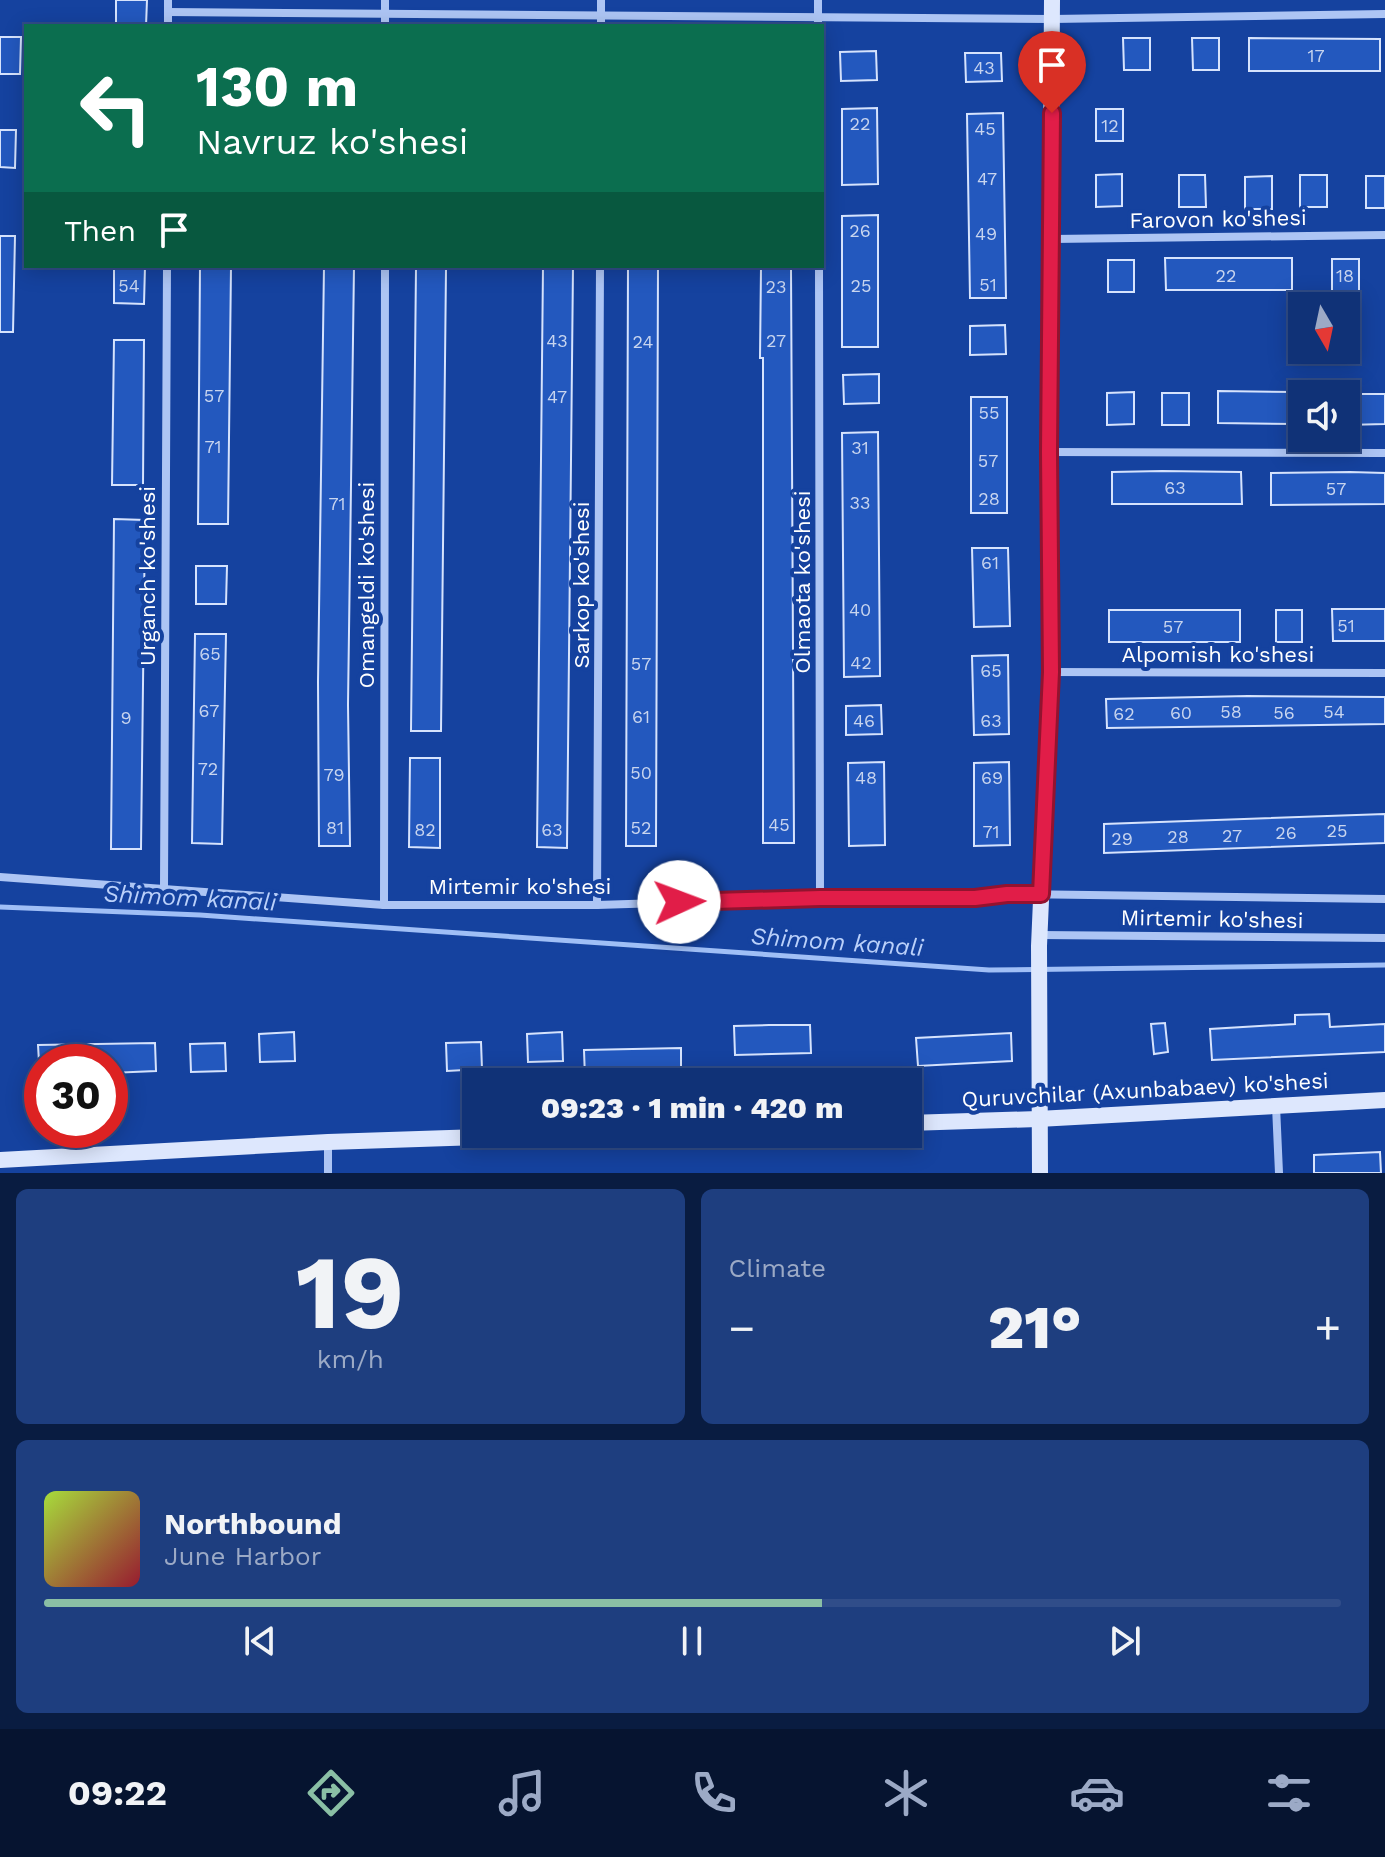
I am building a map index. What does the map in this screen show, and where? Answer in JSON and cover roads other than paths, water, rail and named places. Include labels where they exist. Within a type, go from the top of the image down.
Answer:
[{"type":"street","points":[[168,0],[168,24]]},
{"type":"street","points":[[385,0],[385,24]]},
{"type":"street","points":[[601,0],[601,24]]},
{"type":"street","points":[[818,0],[818,22]]},
{"type":"street","points":[[1040,1173],[1039,940],[1051,672],[1052,0]]},
{"type":"street","points":[[168,12],[601,15],[818,22],[1385,14]]},
{"type":"street","name":"Farovon ko'shesi","points":[[1052,239],[1385,235]]},
{"type":"street","name":"Urganch ko'shesi","points":[[164,887],[167,268]]},
{"type":"street","name":"Omangeldi ko'shesi","points":[[384,905],[385,268]]},
{"type":"street","name":"Sarkop ko'shesi","points":[[597,905],[600,268]]},
{"type":"street","name":"Olmaota ko'shesi","points":[[819,268],[820,898]]},
{"type":"street","points":[[1049,452],[1385,453]]},
{"type":"street","name":"Alpomish ko'shesi","points":[[1051,672],[1385,673]]},
{"type":"street","name":"Mirtemir ko'shesi","points":[[0,877],[384,905],[597,905],[820,898],[975,898],[1007,894],[1385,899]]},
{"type":"street","name":"Mirtemir ko'shesi","points":[[1039,940],[1385,938]]},
{"type":"street","name":"Quruvchilar (Axunbabaev) ko'shesi","points":[[922,1123],[1385,1100]]},
{"type":"street","points":[[1276,1104],[1279,1173]]},
{"type":"street","points":[[0,1160],[462,1138]]},
{"type":"street","points":[[328,1142],[328,1173]]},
{"type":"waterway","name":"Shimom kanali","points":[[0,907],[200,915],[989,970],[1385,965]]}]
